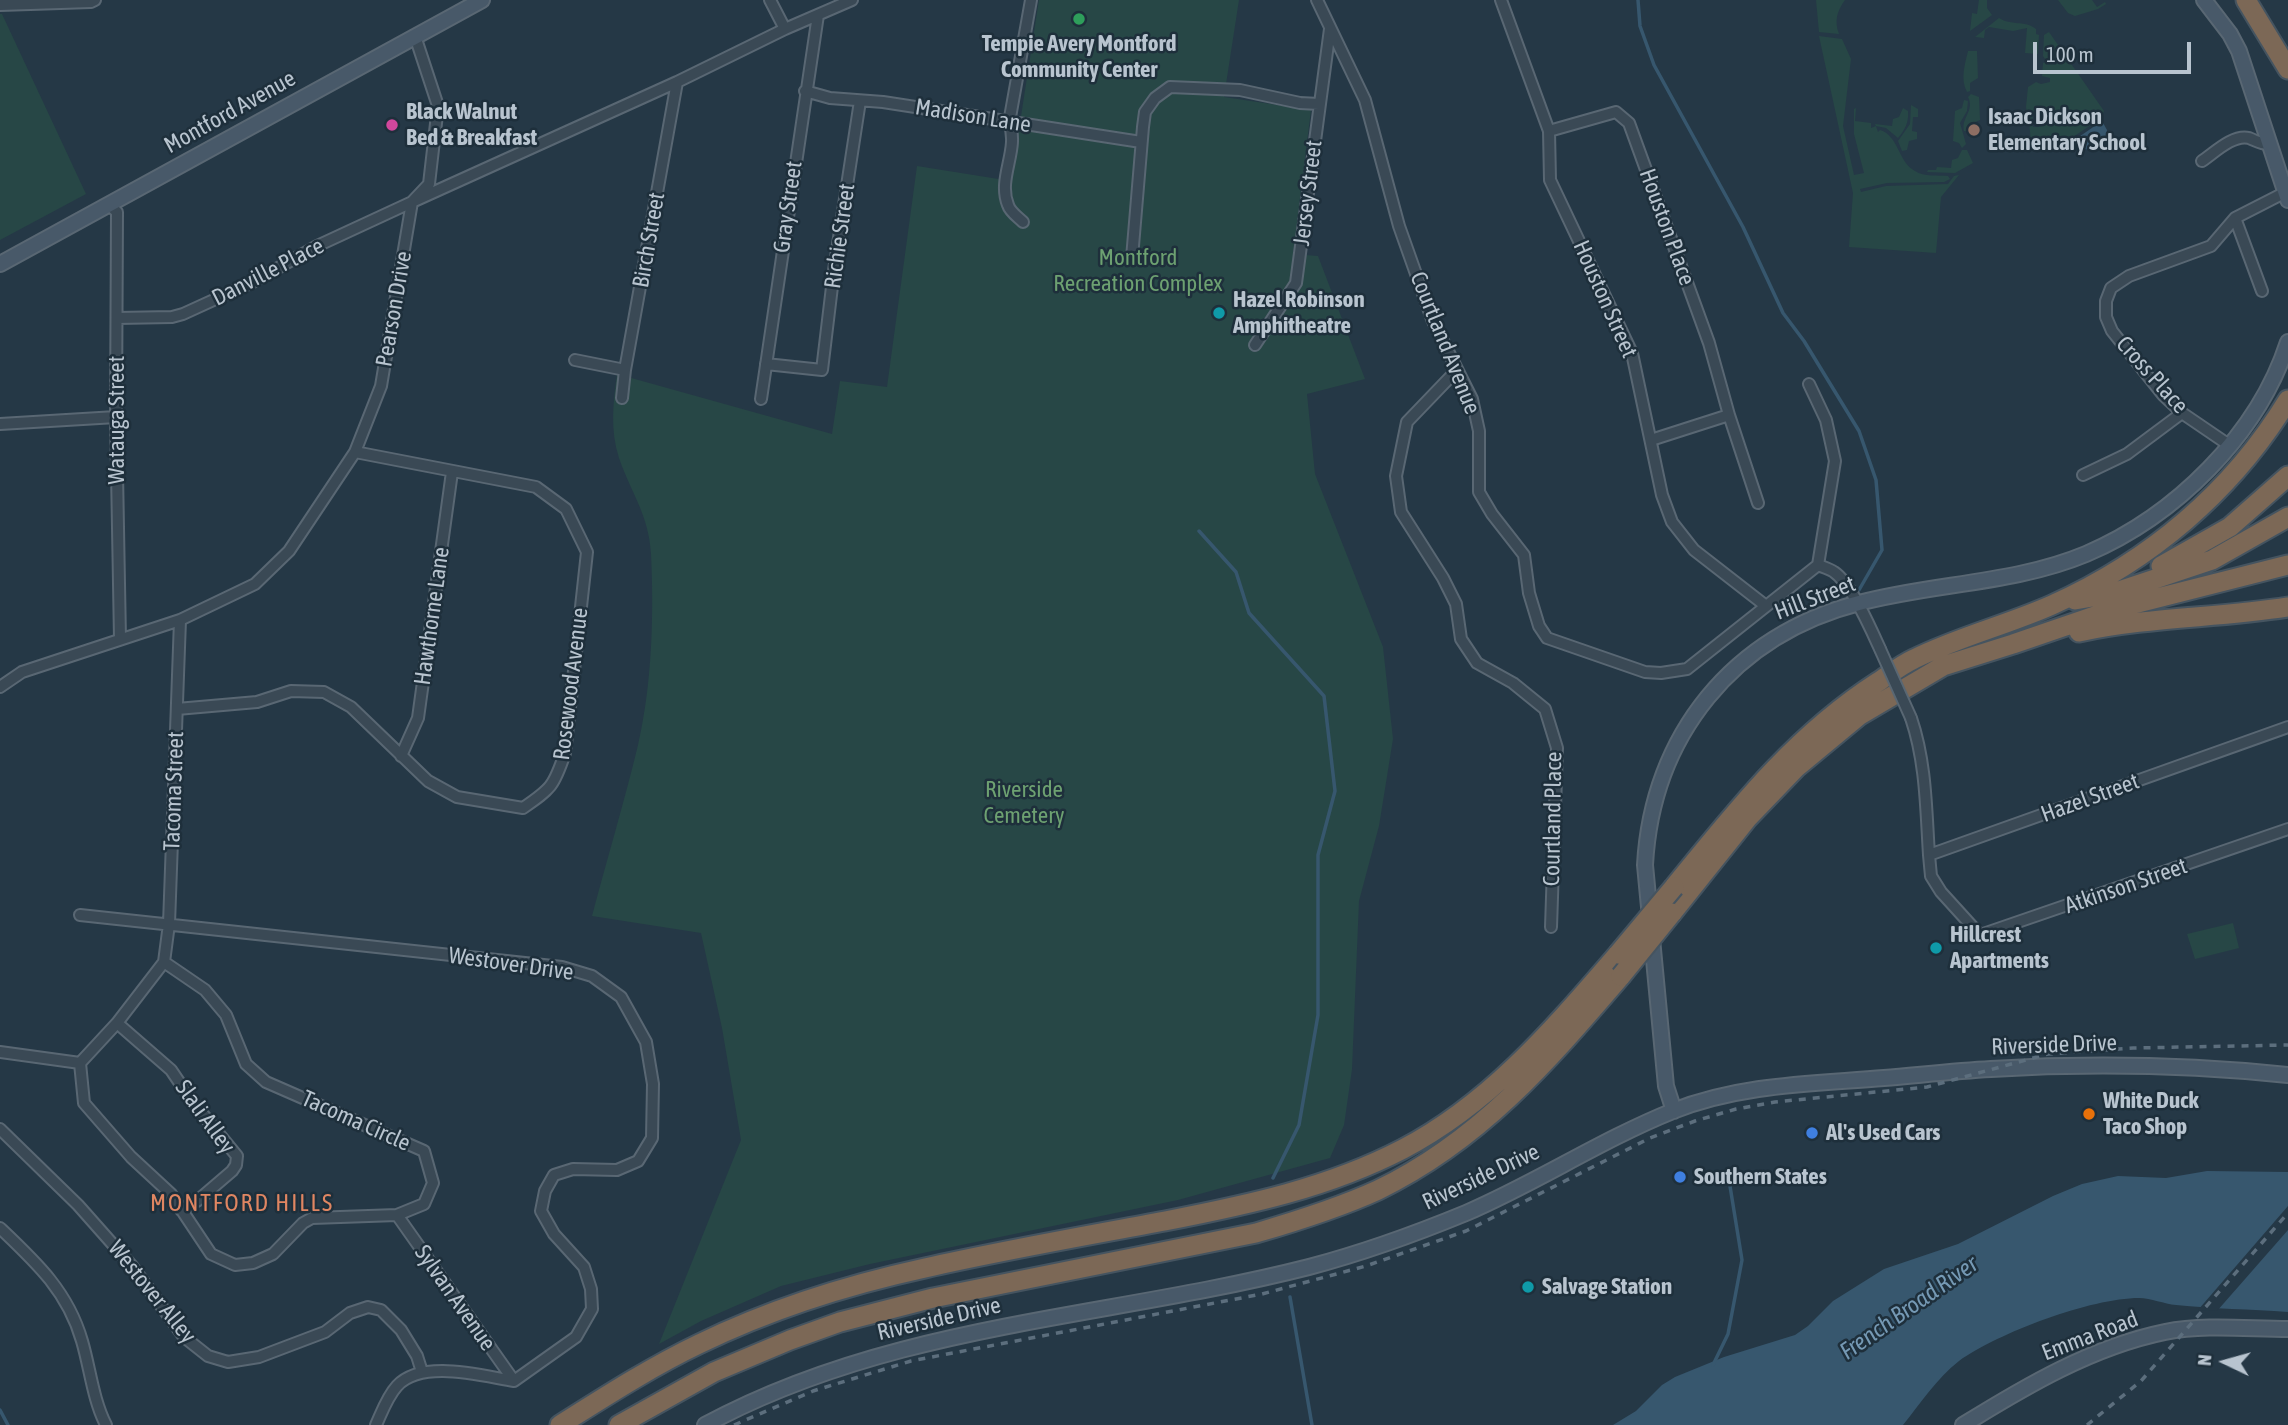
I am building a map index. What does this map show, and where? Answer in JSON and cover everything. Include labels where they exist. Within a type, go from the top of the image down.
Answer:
[{"type":"highway","points":[[2246,0],[2288,69]]},
{"type":"highway","points":[[561,1425],[642,1375],[698,1345],[780,1309],[831,1292],[926,1267],[1256,1202],[1302,1190],[1367,1166],[1405,1148],[1477,1101],[1553,1029],[1761,781],[1845,703],[1913,659],[2053,604],[2114,572],[2153,547],[2187,521],[2246,460],[2288,400]]},
{"type":"highway","points":[[2097,596],[2109,588],[2174,561],[2230,527],[2288,476]]},
{"type":"highway","points":[[2053,604],[2110,594],[2212,560],[2288,517]]},
{"type":"highway","points":[[619,1425],[714,1372],[840,1322],[919,1301],[1256,1233],[1378,1190],[1418,1168],[1489,1117],[1540,1069],[1621,976],[1755,811],[1796,768],[1860,715],[1943,666],[2118,608],[2288,565]]},
{"type":"highway","points":[[2013,644],[2029,646],[2076,632],[2131,622],[2259,612],[2288,607]]},
{"type":"main road","name":"Montford Avenue","points":[[0,264],[415,36],[467,4],[482,0]]},
{"type":"main road","points":[[2204,0],[2230,34],[2239,51],[2287,196]]},
{"type":"main road","name":"Hill Street","points":[[1674,1111],[1666,1086],[1645,865],[1646,836],[1652,808],[1674,748],[1699,706],[1719,682],[1756,649],[1789,628],[1858,603],[2003,578],[2087,554],[2145,521],[2197,479],[2254,414],[2282,360],[2288,342]]},
{"type":"main road","name":"Riverside Drive","points":[[705,1425],[784,1386],[835,1368],[924,1343],[1197,1292],[1332,1261],[1468,1212],[1674,1111],[1729,1095],[1785,1085],[1992,1069],[2181,1067],[2288,1075]]},
{"type":"main road","name":"Emma Road","points":[[1963,1425],[2057,1370],[2130,1341],[2168,1332],[2288,1329]]},
{"type":"street","points":[[0,5],[95,0]]},
{"type":"street","points":[[770,0],[785,29]]},
{"type":"street","points":[[412,202],[852,0]]},
{"type":"street","points":[[1023,222],[1008,208],[1004,188],[1013,133],[1009,123],[1031,0]]},
{"type":"street","name":"Courtland Avenue","points":[[1317,0],[1365,100],[1399,226],[1432,319],[1472,399],[1479,432],[1479,492],[1492,514],[1524,555],[1529,593],[1539,626],[1546,638],[1645,672],[1661,673],[1687,669],[1818,565]]},
{"type":"street","name":"Houston Street","points":[[1501,0],[1549,131],[1550,180],[1632,353],[1662,495],[1672,522],[1694,550],[1766,606]]},
{"type":"street","name":"Gray Street","points":[[761,399],[818,15]]},
{"type":"street","name":"Jersey Street","points":[[1255,345],[1296,283],[1330,29]]},
{"type":"street","points":[[412,202],[429,184],[438,106],[415,36]]},
{"type":"street","name":"Birch Street","points":[[622,398],[677,82]]},
{"type":"street","points":[[1132,258],[1145,112],[1155,98],[1170,87],[1240,90],[1300,103],[1319,104]]},
{"type":"street","name":"Madison Lane","points":[[805,91],[830,98],[883,102],[1141,142]]},
{"type":"street","name":"Richie Street","points":[[766,364],[822,370],[834,270],[860,102]]},
{"type":"street","name":"Houston Place","points":[[1549,131],[1616,112],[1629,123],[1709,343],[1758,503]]},
{"type":"street","points":[[2202,161],[2238,138],[2247,137],[2262,145],[2271,144]]},
{"type":"street","points":[[2262,291],[2235,218],[2287,196]]},
{"type":"street","name":"Danville Place","points":[[117,318],[172,317],[183,314],[253,282],[317,246],[412,202]]},
{"type":"street","name":"Pearson Drive","points":[[0,687],[22,672],[180,620],[255,584],[289,551],[355,452],[380,387],[412,202]]},
{"type":"street","name":"Watauga Street","points":[[109,205],[117,212],[116,417],[120,639]]},
{"type":"street","name":"Cross Place","points":[[2229,445],[2182,413],[2163,395],[2112,331],[2106,317],[2106,301],[2111,288],[2129,276],[2211,246],[2235,218]]},
{"type":"street","points":[[575,360],[625,370]]},
{"type":"street","name":"Courtland Place","points":[[1456,371],[1407,422],[1396,476],[1401,512],[1443,578],[1456,604],[1461,639],[1477,663],[1513,683],[1545,709],[1557,748],[1551,927]]},
{"type":"street","points":[[1809,384],[1826,420],[1835,461],[1818,565],[1835,572],[1858,603],[1911,718],[1920,743],[1923,764],[1929,855]]},
{"type":"street","points":[[2083,475],[2127,454],[2182,413]]},
{"type":"street","points":[[1651,440],[1729,415]]},
{"type":"street","points":[[0,424],[116,417]]},
{"type":"street","name":"Rosewood Avenue","points":[[177,709],[257,702],[291,691],[324,692],[351,707],[428,781],[457,797],[523,808],[548,790],[559,772],[565,753],[587,552],[566,509],[536,487],[355,452]]},
{"type":"street","name":"Hawthorne Lane","points":[[401,756],[418,718],[452,472]]},
{"type":"street","name":"Tacoma Street","points":[[163,962],[169,924],[180,620]]},
{"type":"street","name":"Hazel Street","points":[[1929,855],[2288,727]]},
{"type":"street","name":"Atkinson Street","points":[[1929,855],[1931,876],[1941,892],[1980,935],[2288,829]]},
{"type":"street","points":[[80,915],[169,924]]},
{"type":"street","name":"Westover Drive","points":[[169,924],[562,967],[592,976],[621,997],[646,1042],[653,1084],[652,1138],[638,1161],[617,1170],[573,1168],[554,1175],[545,1191],[541,1211],[554,1234],[584,1267],[591,1289],[592,1309],[576,1336],[514,1381]]},
{"type":"street","points":[[0,1052],[79,1063],[117,1023],[163,962]]},
{"type":"street","name":"Tacoma Circle","points":[[79,1063],[84,1103],[131,1157],[171,1194],[211,1254],[234,1265],[253,1263],[273,1254],[303,1223],[312,1219],[397,1215],[424,1204],[433,1183],[424,1151],[266,1082],[246,1064],[226,1014],[205,990],[163,962]]},
{"type":"street","name":"Slali Alley","points":[[117,1023],[171,1070],[192,1101],[237,1156],[232,1171],[197,1201],[181,1210]]},
{"type":"street","name":"Westover Alley","points":[[0,1129],[80,1208],[132,1266],[184,1337],[208,1356],[228,1362],[259,1357],[325,1332],[350,1313],[368,1307],[381,1310],[401,1329],[417,1356],[422,1372]]},
{"type":"street","name":"Sylvan Avenue","points":[[397,1215],[514,1381]]},
{"type":"street","points":[[0,1228],[52,1279],[64,1297],[81,1338],[106,1425]]},
{"type":"street","points":[[376,1425],[389,1396],[397,1386],[408,1377],[422,1372],[458,1372],[514,1381]]},
{"type":"green space","name":"Riverside Cemetery","points":[[1039,0],[1239,0],[1224,97],[1311,110],[1293,254],[1318,256],[1365,379],[1307,394],[1315,474],[1383,647],[1393,739],[1379,826],[1359,901],[1352,1069],[1344,1125],[1330,1158],[1178,1200],[870,1264],[781,1286],[701,1321],[659,1344],[741,1140],[722,1028],[701,933],[592,916],[638,745],[651,650],[650,540],[616,448],[613,416],[617,374],[832,434],[840,381],[887,387],[917,166],[1011,181]]},
{"type":"green space","points":[[1816,0],[1845,0],[1837,16],[1839,34],[1819,32]]},
{"type":"green space","points":[[1979,0],[1987,0],[1987,8],[1992,15],[1970,31],[1972,13],[1977,14]]},
{"type":"green space","points":[[2058,0],[2092,0],[2097,7],[2105,2],[2106,4],[2075,16],[2068,13]]},
{"type":"green space","points":[[0,14],[86,194],[0,240]]},
{"type":"green space","points":[[1999,18],[2036,29],[2036,34],[2039,35],[2038,54],[2025,53],[2027,28],[2013,31],[1989,27],[1985,30],[1984,38],[1975,37]]},
{"type":"green space","points":[[2049,32],[2104,111],[2100,119],[2067,141],[2031,142],[2029,122],[2032,122],[2033,127],[2039,127],[2039,116],[2033,115],[2032,120],[2028,120],[2028,87],[2036,82],[2050,82],[2050,78],[2042,76],[2043,63],[2047,62],[2043,56],[2044,35]]},
{"type":"green space","points":[[1819,36],[1842,39],[1851,59],[1843,126],[1854,175],[1864,173],[1854,134],[1854,109],[1856,108],[1855,121],[1871,123],[1871,128],[1876,126],[1878,132],[1880,130],[1886,133],[1909,167],[1923,174],[1948,176],[1950,179],[1944,182],[1887,183],[1860,189],[1861,192],[1886,186],[1948,184],[1954,176],[1959,175],[1941,197],[1936,253],[1849,247],[1853,193]]},
{"type":"green space","points":[[1968,51],[1977,51],[1978,78],[1970,83],[1970,91],[1967,92],[1963,77]]},
{"type":"green space","points":[[1971,94],[1979,97],[1980,120],[1973,123],[1971,132],[1964,131],[1964,122],[1970,106],[1968,97]]},
{"type":"green space","points":[[1964,100],[1968,101],[1967,111],[1960,123],[1966,144],[1962,148],[1959,143],[1953,141],[1955,111],[1962,108]]},
{"type":"green space","points":[[1911,105],[1918,109],[1918,117],[1913,117],[1912,131],[1917,132],[1917,139],[1909,141],[1907,150],[1902,151],[1898,141],[1910,124]]},
{"type":"green space","points":[[1903,108],[1908,111],[1906,126],[1898,138],[1886,128],[1875,124],[1892,126],[1893,119],[1899,117]]},
{"type":"green space","points":[[1962,150],[1967,150],[1973,163],[1955,173],[1927,172],[1936,170],[1937,167],[1951,168],[1952,160],[1958,158]]},
{"type":"green space","points":[[2233,923],[2239,948],[2195,959],[2187,934]]},
{"type":"water","points":[[2102,121],[2107,130],[2099,145],[2089,150],[2074,146],[2073,141]]},
{"type":"water","name":"French Broad River","points":[[2207,1171],[2288,1172],[2288,1312],[2190,1306],[2139,1298],[2096,1304],[2071,1311],[1997,1339],[1959,1361],[1936,1383],[1903,1425],[1613,1425],[1636,1411],[1662,1385],[1675,1377],[1724,1357],[1795,1335],[1833,1301],[1884,1269],[1958,1244],[2053,1196],[2082,1184],[2118,1176],[2166,1178]]},
{"type":"pier","points":[[2288,1206],[2288,1230],[2217,1311],[2198,1310]]},
{"type":"waterway","points":[[1638,0],[1640,26],[1654,65],[1743,227],[1783,313],[1804,341],[1859,431],[1876,480],[1882,550],[1859,590]]},
{"type":"waterway","points":[[1199,531],[1236,572],[1249,613],[1324,696],[1335,791],[1318,855],[1318,1015],[1299,1125],[1273,1178]]},
{"type":"waterway","points":[[1713,1365],[1728,1334],[1742,1260],[1729,1180]]},
{"type":"waterway","points":[[1290,1297],[1312,1425]]},
{"type":"waterway","points":[[0,1410],[8,1425]]},
{"type":"railway","points":[[734,1425],[813,1391],[911,1361],[1262,1294],[1366,1266],[1466,1231],[1650,1138],[1736,1109],[1775,1102],[1927,1087],[2048,1054],[2133,1048],[2288,1045]]},
{"type":"railway","points":[[2087,1425],[2141,1381],[2288,1213]]},
{"type":"place","name":"Tempie Avery Montford Community Center","points":[[1079,19]]},
{"type":"place","name":"Black Walnut Bed & Breakfast","points":[[392,125]]},
{"type":"place","name":"Isaac Dickson Elementary School","points":[[1974,130]]},
{"type":"place","name":"Hazel Robinson Amphitheatre","points":[[1219,313]]},
{"type":"place","name":"Hillcrest Apartments","points":[[1936,948]]},
{"type":"place","name":"White Duck Taco Shop","points":[[2089,1114]]},
{"type":"place","name":"Al's Used Cars","points":[[1812,1133]]},
{"type":"place","name":"Southern States","points":[[1680,1177]]},
{"type":"place","name":"Salvage Station","points":[[1528,1287]]},
{"type":"district","name":"MONTFORD HILLS","points":[[242,1203]]},
{"type":"park label","name":"Montford Recreation Complex","points":[[1138,271]]}]
